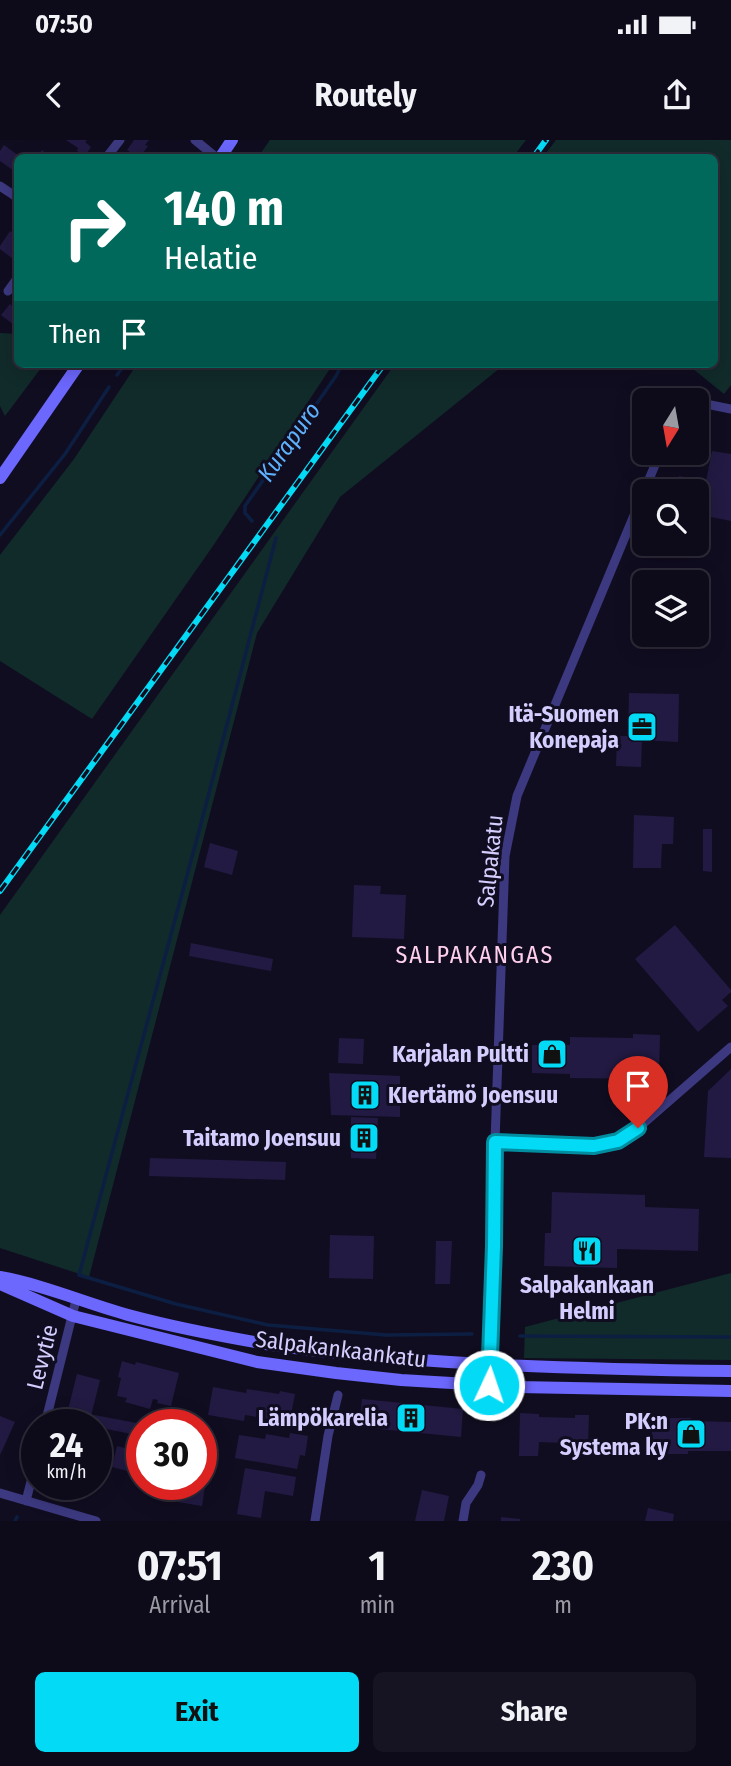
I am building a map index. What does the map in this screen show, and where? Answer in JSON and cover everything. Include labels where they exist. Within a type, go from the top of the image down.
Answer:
[{"type":"main road","points":[[221,154],[232,140]]},
{"type":"main road","points":[[0,478],[76,368]]},
{"type":"main road","name":"Salpakankaankatu","points":[[0,1277],[23,1281],[132,1316],[270,1344],[340,1354],[403,1360],[576,1368],[731,1371]]},
{"type":"main road","name":"Salpakankaankatu","points":[[0,1284],[72,1316],[257,1362],[336,1373],[518,1387],[731,1391]]},
{"type":"street","points":[[109,154],[120,140]]},
{"type":"street","points":[[195,140],[213,154]]},
{"type":"street","points":[[8,290],[14,282]]},
{"type":"street","points":[[709,405],[731,409]]},
{"type":"street","name":"Salpakatu","points":[[489,1385],[505,856],[517,796],[655,466]]},
{"type":"street","points":[[495,1142],[594,1146],[618,1141],[638,1128],[731,1047]]},
{"type":"street","name":"Levytie","points":[[49,1409],[76,1300]]},
{"type":"street","points":[[315,1521],[328,1436],[338,1395]]},
{"type":"street","points":[[463,1521],[466,1503],[481,1475]]},
{"type":"street","points":[[0,1493],[96,1521]]},
{"type":"green space","points":[[270,140],[526,140],[515,154],[260,154]]},
{"type":"green space","points":[[556,140],[731,140],[731,385],[724,394],[692,368],[718,368],[718,154],[545,154]]},
{"type":"green space","points":[[0,333],[14,334],[14,368],[41,368],[5,416],[0,406]]},
{"type":"green space","points":[[134,368],[330,368],[215,543],[92,719],[0,661],[0,555],[74,459]]},
{"type":"green space","points":[[392,368],[500,368],[340,497],[257,633],[89,1277],[0,1248],[0,915]]},
{"type":"green space","points":[[731,1273],[731,1360],[524,1358],[525,1327]]},
{"type":"building","points":[[66,140],[87,140],[85,142],[91,147],[86,154],[77,151],[78,148]]},
{"type":"building","points":[[134,140],[149,140],[142,154],[133,154],[127,150]]},
{"type":"building","points":[[4,145],[16,154],[14,154],[14,171],[0,161],[0,151]]},
{"type":"building","points":[[10,231],[14,234],[13,259],[0,249]]},
{"type":"building","points":[[10,304],[14,307],[14,325],[1,315]]},
{"type":"building","points":[[712,451],[731,454],[731,521],[709,517],[709,479],[706,479]]},
{"type":"building","points":[[629,693],[679,694],[678,742],[642,740],[641,767],[616,766],[617,736],[628,736]]},
{"type":"building","points":[[634,815],[674,817],[673,844],[662,844],[661,868],[633,868]]},
{"type":"building","points":[[703,829],[712,829],[712,872],[703,871]]},
{"type":"building","points":[[210,843],[238,851],[232,875],[204,867]]},
{"type":"building","points":[[354,885],[381,886],[380,894],[406,895],[404,939],[352,937]]},
{"type":"building","points":[[675,925],[731,990],[722,1000],[728,1006],[698,1032],[635,959]]},
{"type":"building","points":[[191,943],[273,959],[271,971],[189,956]]},
{"type":"building","points":[[633,1034],[660,1035],[659,1079],[570,1078],[570,1074],[532,1073],[532,1045],[570,1045],[570,1037],[633,1038]]},
{"type":"building","points":[[339,1038],[364,1039],[363,1064],[338,1063]]},
{"type":"building","points":[[731,1069],[731,1158],[704,1157],[708,1091]]},
{"type":"building","name":"KIertämö Joensuu","points":[[329,1073],[400,1076],[400,1117],[331,1115]]},
{"type":"building","name":"Taitamo Joensuu","points":[[351,1117],[378,1118],[376,1159],[351,1158]]},
{"type":"building","points":[[150,1158],[286,1162],[285,1180],[149,1176]]},
{"type":"building","points":[[552,1192],[645,1195],[645,1207],[699,1209],[698,1251],[617,1249],[617,1268],[544,1266],[545,1233],[551,1233]]},
{"type":"building","points":[[330,1235],[374,1236],[373,1279],[329,1278]]},
{"type":"building","points":[[436,1241],[452,1241],[450,1284],[435,1284]]},
{"type":"building","points":[[122,1361],[179,1373],[171,1406],[157,1403],[158,1400],[153,1399],[150,1409],[125,1402],[127,1398],[117,1396],[121,1378],[118,1377]]},
{"type":"building","points":[[77,1374],[100,1380],[93,1409],[68,1409]]},
{"type":"building","points":[[213,1387],[246,1393],[247,1389],[295,1394],[290,1420],[245,1415],[244,1421],[217,1416],[217,1409],[209,1409]]},
{"type":"building","name":"Lämpökarelia","points":[[362,1399],[463,1409],[461,1437],[359,1427]]},
{"type":"building","points":[[520,1413],[539,1414],[539,1417],[575,1418],[575,1415],[589,1415],[588,1444],[539,1442],[538,1456],[519,1456]]},
{"type":"building","points":[[0,1416],[15,1422],[0,1455]]},
{"type":"building","points":[[112,1418],[126,1421],[126,1433],[112,1430]]},
{"type":"building","name":"PK:n Systema ky","points":[[652,1418],[731,1422],[731,1451],[665,1454],[665,1446],[652,1445]]},
{"type":"building","points":[[290,1433],[308,1436],[305,1456],[300,1455],[297,1469],[235,1458],[239,1435],[265,1439],[266,1434],[289,1438]]},
{"type":"building","points":[[117,1446],[126,1448],[126,1471],[112,1467]]},
{"type":"building","points":[[245,1468],[296,1477],[293,1496],[265,1491],[261,1518],[237,1514]]},
{"type":"building","points":[[422,1490],[449,1496],[444,1521],[415,1521]]},
{"type":"building","points":[[178,1500],[203,1500],[202,1506]]},
{"type":"building","points":[[648,1508],[674,1514],[673,1521],[645,1521]]},
{"type":"building","points":[[501,1517],[520,1519],[520,1521],[501,1521]]},
{"type":"waterway","points":[[117,375],[122,368]]},
{"type":"waterway","name":"Kurapuro","points":[[252,521],[245,513],[245,506],[340,368]]},
{"type":"waterway","points":[[0,535],[65,454],[109,387]]},
{"type":"waterway","points":[[276,538],[79,1275],[176,1304],[268,1325],[386,1335],[472,1334]]},
{"type":"waterway","points":[[520,1336],[731,1337]]},
{"type":"waterway","points":[[15,1521],[17,1517]]},
{"type":"railway","points":[[536,154],[546,140]]},
{"type":"railway","points":[[0,891],[381,368]]},
{"type":"place","name":"Itä-Suomen Konepaja","points":[[642,727]]},
{"type":"place","name":"Karjalan Pultti","points":[[552,1054]]},
{"type":"place","name":"KIertämö Joensuu","points":[[365,1095]]},
{"type":"place","name":"Taitamo Joensuu","points":[[364,1138]]},
{"type":"place","name":"Salpakankaan Helmi","points":[[587,1251]]},
{"type":"place","name":"Lämpökarelia","points":[[411,1418]]},
{"type":"place","name":"PK:n Systema ky","points":[[691,1434]]},
{"type":"district","name":"SALPAKANGAS","points":[[475,955]]},
{"type":"route","points":[[489,1385],[495,1142],[594,1146],[618,1141],[638,1128]]}]
